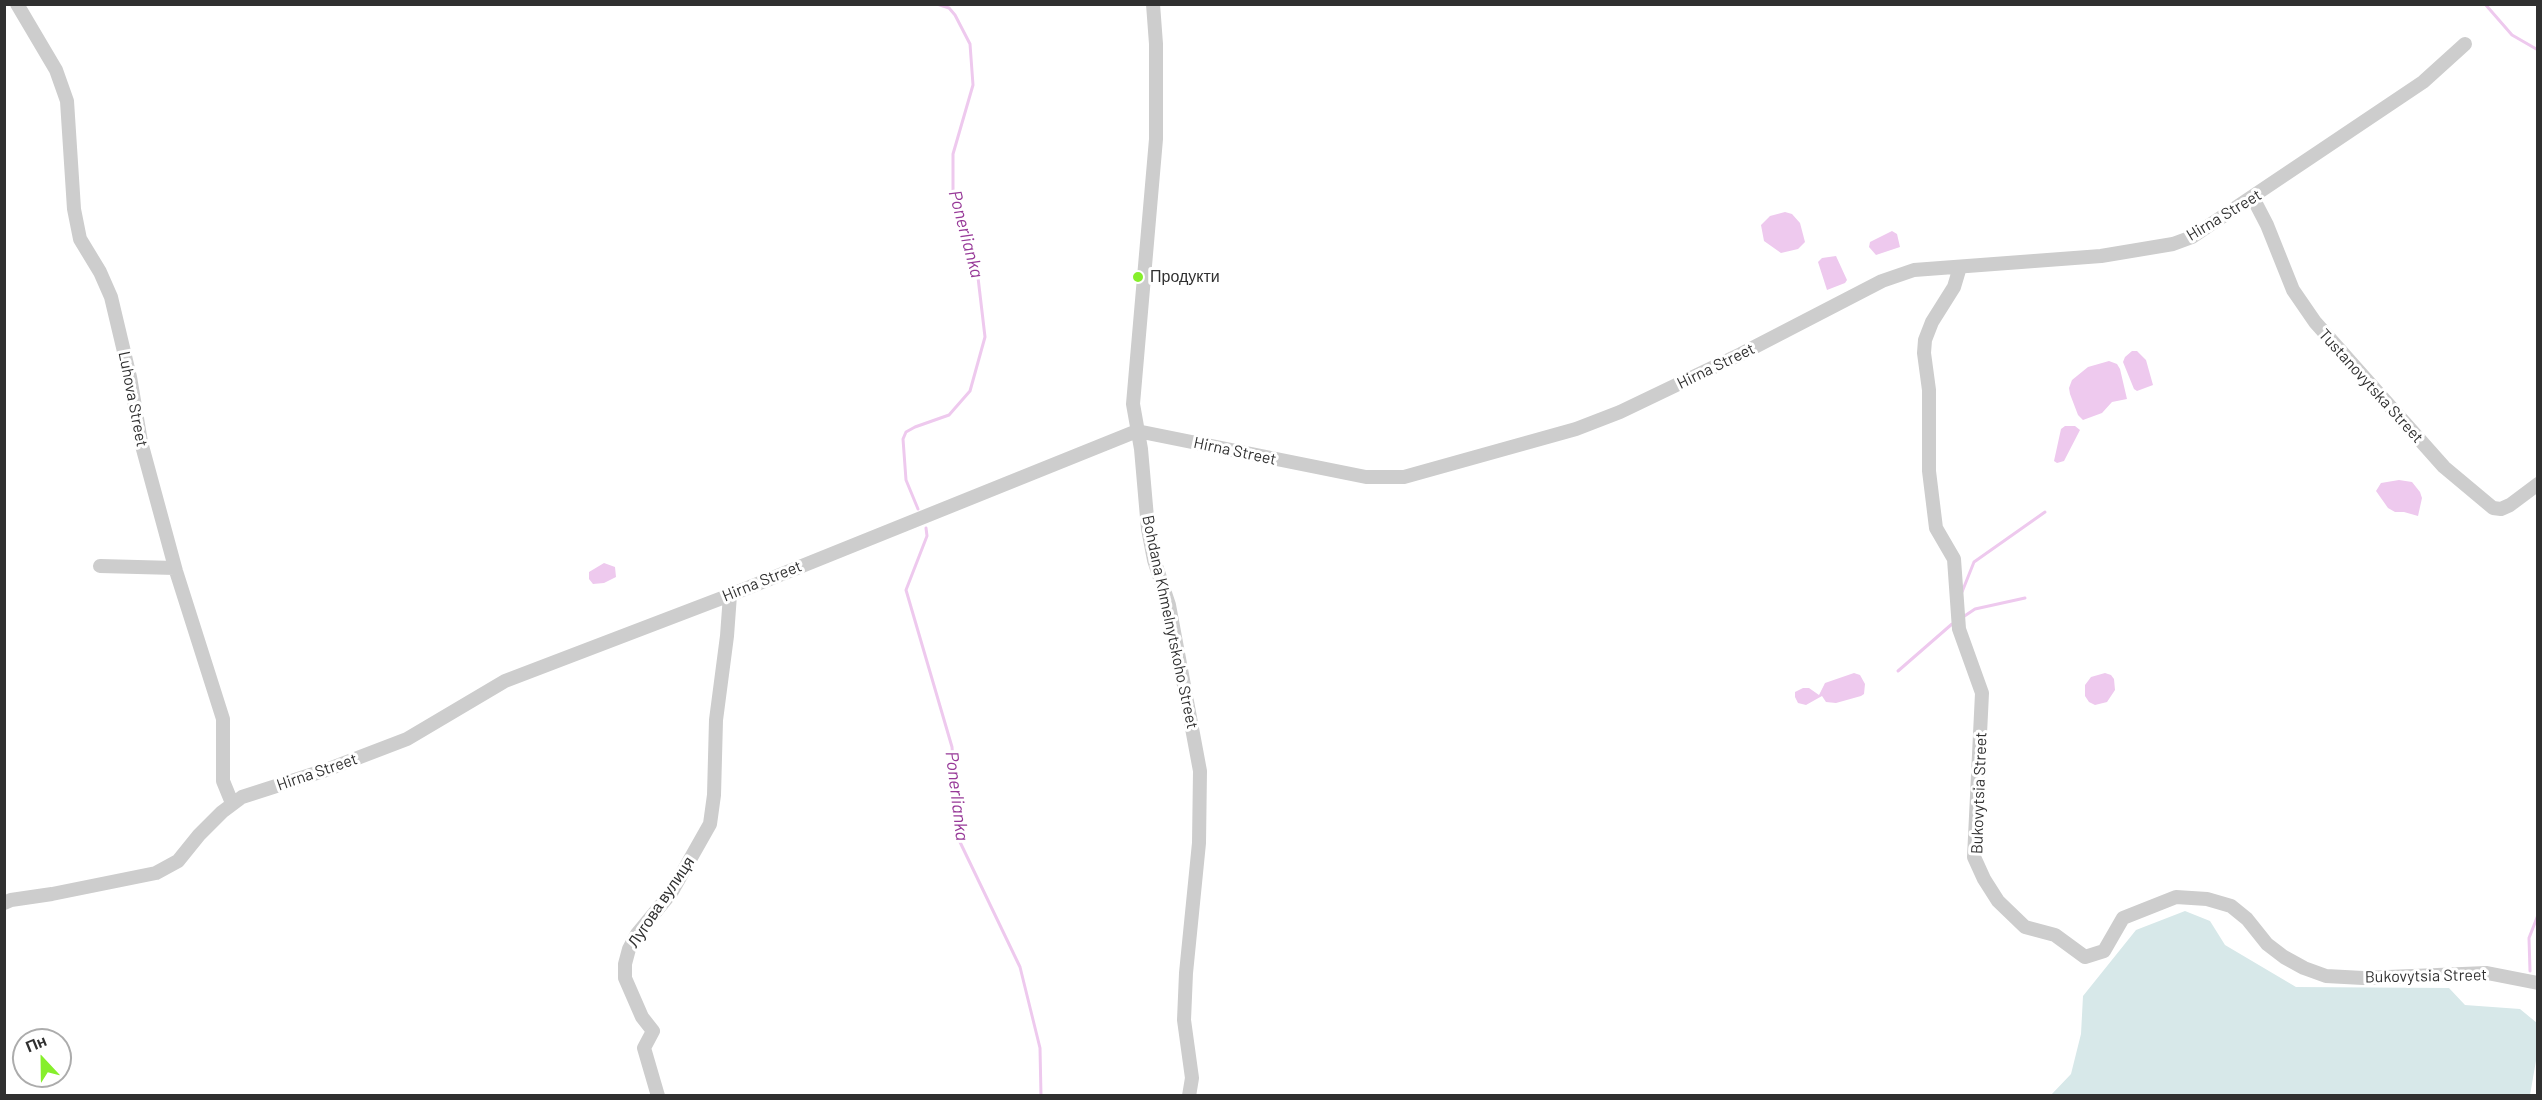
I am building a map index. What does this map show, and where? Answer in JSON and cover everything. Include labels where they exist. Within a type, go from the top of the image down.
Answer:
[{"type":"street","name":"Luhova Street","points":[[17,4],[56,70],[67,101],[74,209],[80,239],[100,272],[111,297],[130,377],[141,442],[175,568],[223,719],[223,781],[232,803]]},
{"type":"street","name":"Bohdana Khmelnytskoho Street","points":[[1153,4],[1156,44],[1156,139],[1133,404],[1141,449],[1148,529],[1154,560],[1169,605],[1200,771],[1199,843],[1186,973],[1184,1020],[1192,1078],[1189,1095]]},
{"type":"street","name":"Hirna Street","points":[[4,903],[156,873],[178,861],[199,835],[232,803],[407,739],[505,681],[730,595],[1137,431],[1366,477],[1404,477],[1576,429],[1620,412],[1741,354],[1882,281],[1914,270],[2101,256],[2173,244],[2192,237],[2253,198],[2424,82],[2464,44]]},
{"type":"street","name":"Tustanovytska Street","points":[[2253,198],[2267,225],[2293,290],[2315,322],[2444,467],[2493,507],[2500,508],[2510,505],[2538,484]]},
{"type":"street","name":"Bukovytsia Street","points":[[1960,267],[1953,287],[1932,322],[1925,340],[1924,353],[1929,390],[1929,471],[1936,528],[1954,560],[1959,629],[1982,693],[1974,857],[1998,901],[2025,927],[2055,935],[2085,957],[2103,951],[2123,918],[2176,897],[2207,899],[2231,906],[2247,919],[2267,944],[2284,957],[2304,969],[2326,976],[2363,978],[2487,973],[2538,983]]},
{"type":"street","points":[[100,566],[175,568]]},
{"type":"street","name":"Лугова вулиця","points":[[658,1095],[644,1048],[653,1031],[642,1017],[625,978],[625,964],[629,949],[637,934],[671,893],[710,824],[714,795],[716,720],[730,595]]},
{"type":"shaded area","points":[[1785,212],[1792,214],[1800,223],[1805,242],[1798,249],[1781,253],[1764,241],[1761,225],[1770,216]]},
{"type":"shaded area","points":[[1892,231],[1897,234],[1900,247],[1876,255],[1869,247],[1870,242]]},
{"type":"shaded area","points":[[1836,256],[1847,280],[1827,290],[1818,262],[1822,258]]},
{"type":"shaded area","points":[[2132,351],[2137,351],[2146,360],[2153,385],[2137,391],[2134,389],[2123,362]]},
{"type":"shaded area","points":[[2109,361],[2117,364],[2120,369],[2127,399],[2112,402],[2102,413],[2083,420],[2078,415],[2070,394],[2069,388],[2072,380],[2088,367]]},
{"type":"shaded area","points":[[2065,426],[2075,426],[2080,430],[2064,461],[2057,463],[2054,461],[2061,429]]},
{"type":"shaded area","points":[[2399,480],[2412,482],[2420,492],[2422,498],[2418,516],[2395,512],[2388,508],[2376,491],[2381,483]]},
{"type":"shaded area","points":[[604,563],[615,567],[616,577],[604,583],[593,584],[589,579],[589,572]]},
{"type":"shaded area","points":[[1854,673],[1860,675],[1865,684],[1864,694],[1861,696],[1836,703],[1826,702],[1822,696],[1806,705],[1798,703],[1795,697],[1795,692],[1803,688],[1809,688],[1819,695],[1825,683]]},
{"type":"shaded area","points":[[2105,673],[2114,679],[2115,690],[2107,702],[2095,705],[2085,696],[2085,685],[2091,677]]},
{"type":"shaded area","points":[[2185,911],[2210,921],[2225,945],[2296,987],[2449,988],[2465,1005],[2520,1009],[2537,1023],[2537,1055],[2530,1095],[2051,1095],[2071,1074],[2081,1034],[2083,996],[2136,930]]},
{"type":"waterway","name":"Ponerlianka","points":[[918,509],[906,480],[903,439],[906,432],[915,427],[949,415],[970,391],[985,337],[977,269],[953,194],[953,154],[973,85],[970,44],[955,15],[949,8],[937,4]]},
{"type":"waterway","points":[[2485,4],[2512,35],[2538,50]]},
{"type":"waterway","points":[[1962,592],[1974,562],[2045,512]]},
{"type":"waterway","name":"Ponerlianka","points":[[926,528],[927,536],[906,590],[952,747],[959,840],[1020,967],[1040,1048],[1041,1096]]},
{"type":"waterway","points":[[1963,617],[1975,609],[2025,598]]},
{"type":"waterway","points":[[1898,671],[1952,624]]},
{"type":"waterway","points":[[2530,971],[2529,938],[2538,915]]},
{"type":"place","name":"Продукти","points":[[1138,277]]}]
